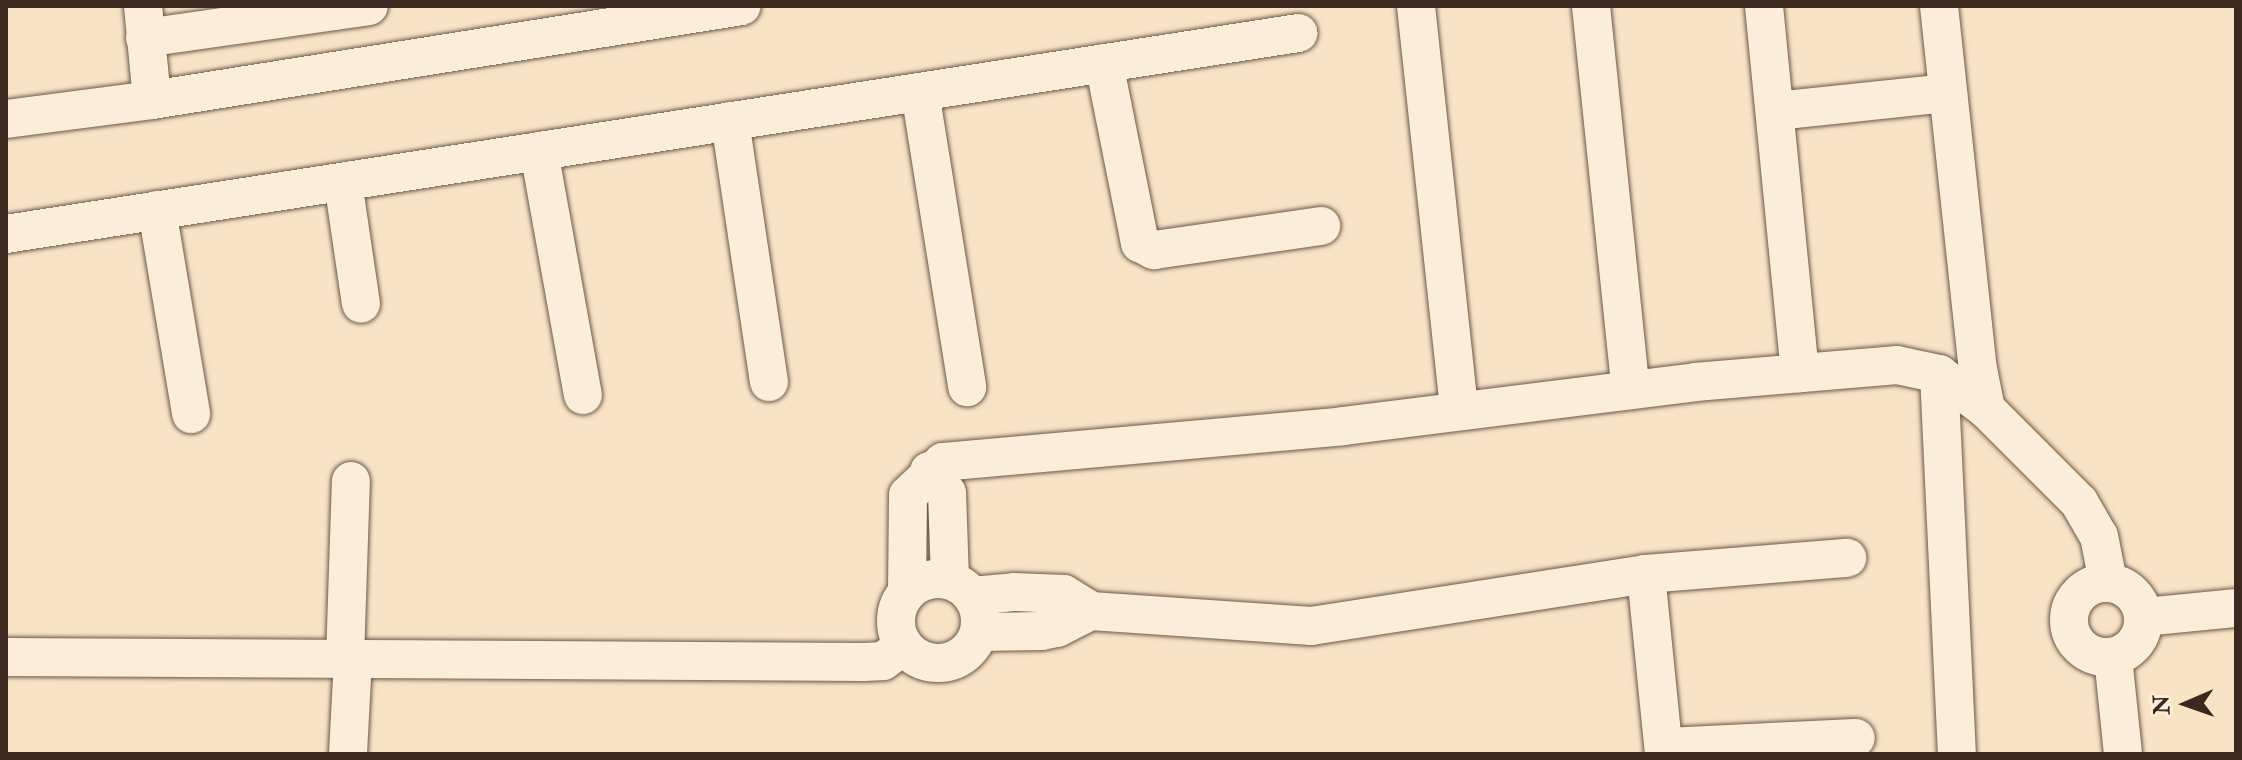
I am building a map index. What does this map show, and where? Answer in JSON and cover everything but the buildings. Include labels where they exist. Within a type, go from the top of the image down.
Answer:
[{"type":"street","points":[[152,100],[144,22],[369,6]]},
{"type":"street","points":[[6,119],[152,100],[742,6]]},
{"type":"street","points":[[1416,6],[1459,410]]},
{"type":"street","points":[[1591,6],[1631,390]]},
{"type":"street","points":[[1764,6],[1800,373]]},
{"type":"street","points":[[1939,6],[1978,369],[1986,409]]},
{"type":"street","points":[[6,234],[1298,33]]},
{"type":"street","points":[[1104,63],[1140,243],[1154,250],[1321,226]]},
{"type":"street","points":[[920,92],[967,387]]},
{"type":"street","points":[[1776,111],[1948,93]]},
{"type":"street","points":[[730,121],[769,382]]},
{"type":"street","points":[[539,151],[583,395]]},
{"type":"street","points":[[343,182],[361,304]]},
{"type":"street","points":[[157,210],[191,414]]},
{"type":"street","points":[[929,471],[947,493],[967,603],[962,654],[936,663],[918,658],[904,646],[897,619],[907,592],[908,495],[929,471],[943,462],[959,458],[1343,426],[1631,390],[1897,365],[1939,374],[1986,409],[2079,502],[2099,536],[2108,582]]},
{"type":"street","points":[[1939,374],[1957,754]]},
{"type":"street","points":[[348,754],[351,481]]},
{"type":"street","points":[[907,592],[919,583],[934,579],[967,603],[1014,592],[1064,594],[1091,611],[1311,626],[1646,574],[1847,558]]},
{"type":"street","points":[[1646,574],[1664,751],[1856,738]]},
{"type":"street","points":[[2108,582],[2133,593],[2144,617],[2141,635],[2129,649],[2113,657],[2095,656],[2079,647],[2070,631],[2069,613],[2076,596],[2090,585],[2108,582]]},
{"type":"street","points":[[2144,617],[2236,608]]},
{"type":"street","points":[[6,657],[864,662],[883,661],[904,646]]},
{"type":"street","points":[[2113,657],[2123,754]]}]
